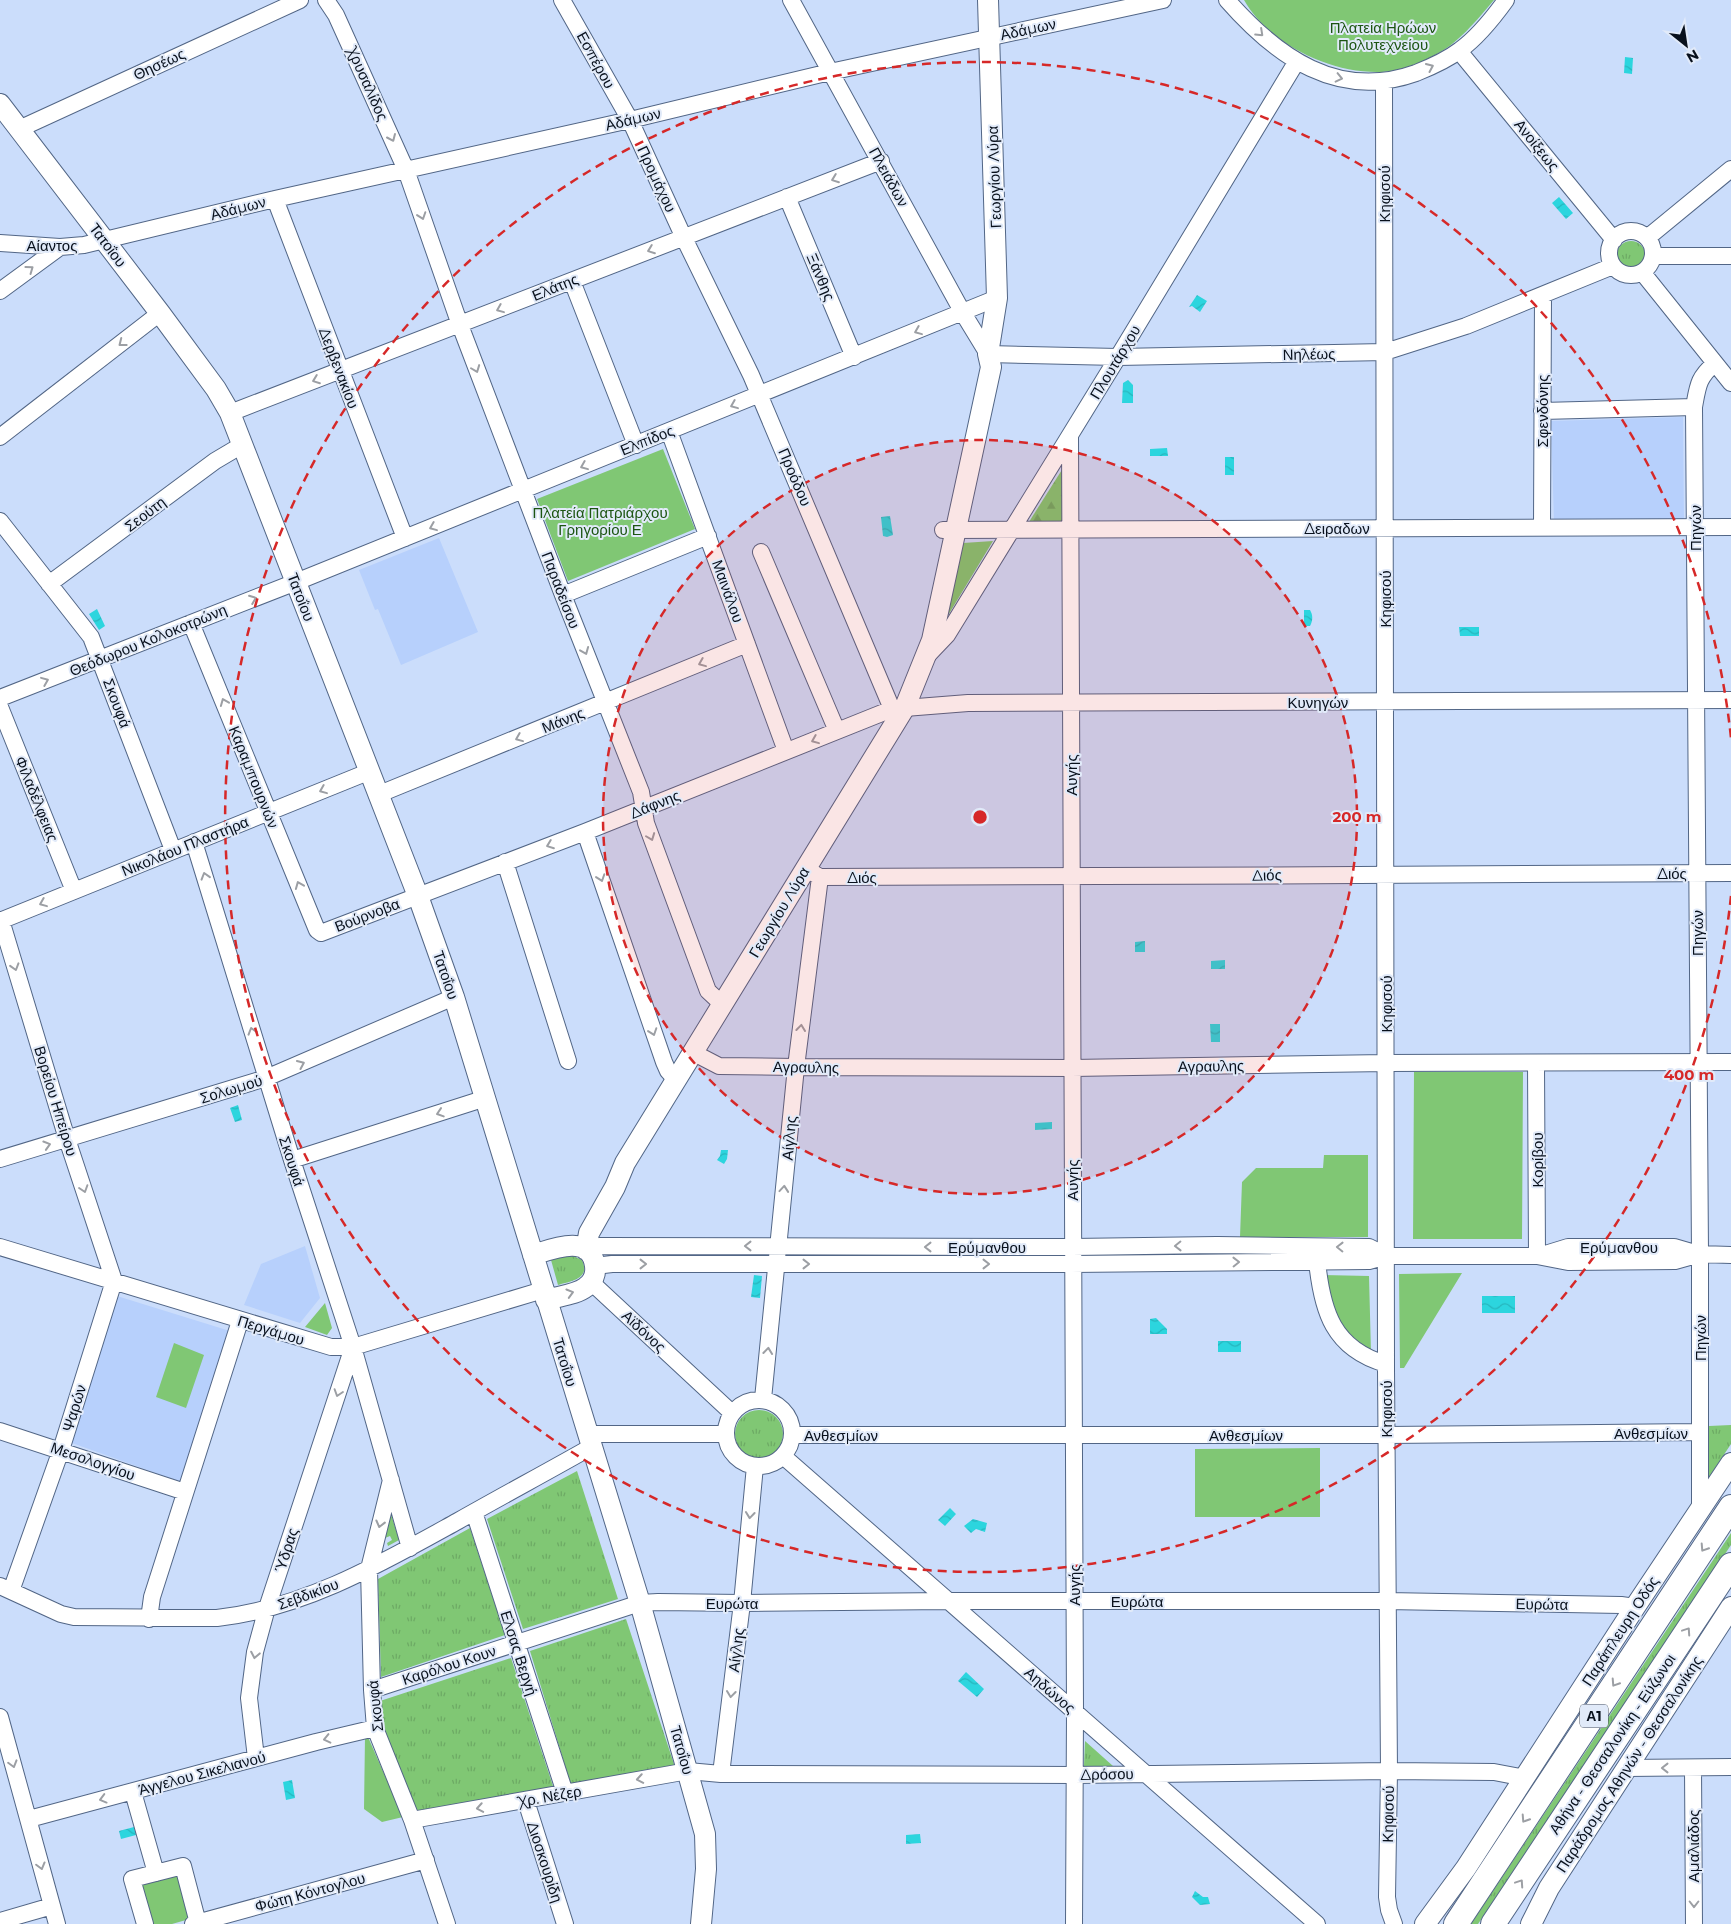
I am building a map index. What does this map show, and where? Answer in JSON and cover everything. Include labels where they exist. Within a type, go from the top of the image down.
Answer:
[{"type":"highway","name":"Αθήνα - Θεσσαλονίκη - Εύζωνοι","points":[[1456,1924],[1731,1507]]},
{"type":"highway","name":"Αθήνα - Θεσσαλονίκη - Εύζωνοι","points":[[1493,1924],[1731,1564]]},
{"type":"main road","name":"Γεωργίου Λύρα","points":[[591,1266],[589,1233],[615,1187],[625,1163],[723,1005],[813,873],[925,657],[921,633],[950,530],[979,365],[988,354],[997,298],[988,0]]},
{"type":"main road","name":"Τατοΐου","points":[[0,104],[160,313],[216,389],[230,413],[368,772],[418,896],[454,997],[486,1098],[589,1441],[640,1603],[688,1771],[705,1834],[706,1870],[701,1924]]},
{"type":"main road","name":"Γεωργίου Λύρα","points":[[566,1245],[607,1181],[625,1163]]},
{"type":"main road","points":[[533,1255],[566,1245]]},
{"type":"main road","name":"Ερύμανθου","points":[[566,1245],[577,1246],[591,1266]]},
{"type":"main road","points":[[545,1295],[585,1288],[591,1266]]},
{"type":"main road","name":"Παράπλευρη Οδός","points":[[1424,1924],[1466,1868],[1634,1607],[1731,1463]]},
{"type":"main road","name":"Παράδρομος Αθηνών - Θεσσαλονίκης","points":[[1531,1924],[1549,1888],[1731,1607]]},
{"type":"street","name":"Θησέως","points":[[19,129],[300,0]]},
{"type":"street","name":"Χρυσαλίδος","points":[[326,0],[336,15],[406,170]]},
{"type":"street","name":"Εσπέρου","points":[[562,0],[630,120]]},
{"type":"street","name":"Πλειάδων","points":[[791,0],[963,313],[988,354]]},
{"type":"street","name":"Αδάμων","points":[[104,241],[275,199],[630,120],[830,72],[1163,0]]},
{"type":"street","points":[[1227,0],[1267,40],[1297,61],[1330,76],[1352,81],[1384,82],[1424,70],[1460,51],[1483,28],[1506,0]]},
{"type":"street","name":"Ανοίξεως","points":[[1460,51],[1614,240]]},
{"type":"street","name":"Πλουτάρχου","points":[[925,657],[947,635],[1011,529],[1070,437],[1297,61]]},
{"type":"street","name":"Κηφισού","points":[[1384,82],[1386,1434],[1389,1771],[1387,1897],[1388,1910],[1394,1924]]},
{"type":"street","name":"Προμάχου","points":[[630,120],[684,238]]},
{"type":"street","name":"Ελάτης","points":[[230,413],[881,161]]},
{"type":"street","points":[[1647,238],[1731,169]]},
{"type":"street","name":"Παραδείσου","points":[[406,170],[460,325],[522,491],[641,792],[646,823],[708,991],[723,1005]]},
{"type":"street","name":"Ξάνθης","points":[[787,197],[854,357]]},
{"type":"street","name":"Δερβενακίου","points":[[275,199],[405,538]]},
{"type":"street","points":[[1634,232],[1647,238],[1651,244],[1653,256],[1651,262],[1642,272],[1635,275],[1619,272],[1614,266],[1609,253],[1614,240],[1620,235],[1634,232]]},
{"type":"street","name":"Προόδου","points":[[684,238],[760,395],[898,708]]},
{"type":"street","name":"Αίαντος","points":[[0,243],[60,247],[104,241]]},
{"type":"street","points":[[0,291],[60,247]]},
{"type":"street","points":[[1653,256],[1731,256]]},
{"type":"street","name":"Νηλέως","points":[[988,354],[1118,357],[1384,352],[1466,326],[1614,266]]},
{"type":"street","points":[[1642,272],[1731,383]]},
{"type":"street","points":[[572,281],[636,445]]},
{"type":"street","name":"Σφενδόνης","points":[[1542,527],[1543,296]]},
{"type":"street","name":"Ελπίδος","points":[[296,582],[997,298]]},
{"type":"street","points":[[0,438],[160,313]]},
{"type":"street","name":"Πηγών","points":[[1700,1509],[1694,407],[1703,374],[1715,363]]},
{"type":"street","points":[[1542,411],[1694,407]]},
{"type":"street","name":"Μαινάλου","points":[[669,432],[786,751]]},
{"type":"street","name":"Αυγής","points":[[1070,437],[1075,1712],[1074,1924]]},
{"type":"street","name":"Σεούτη","points":[[49,584],[216,461],[242,445]]},
{"type":"street","name":"Σκουφά","points":[[0,521],[91,637],[173,850]]},
{"type":"street","name":"Δειραδων","points":[[950,530],[1731,527]]},
{"type":"street","points":[[562,595],[708,536]]},
{"type":"street","points":[[761,552],[837,731]]},
{"type":"street","name":"Θεόδωρου Κολοκοτρώνη","points":[[0,698],[296,582]]},
{"type":"street","name":"Καραμπουρνών","points":[[191,623],[317,930]]},
{"type":"street","name":"Μάνης","points":[[377,795],[747,644]]},
{"type":"street","name":"Κυνηγών","points":[[898,708],[968,703],[1731,700]]},
{"type":"street","name":"Φιλαδέλφειας","points":[[0,707],[74,891]]},
{"type":"street","name":"Δάφνης","points":[[418,896],[898,708]]},
{"type":"street","name":"Νικολάου Πλαστήρα","points":[[1,921],[368,772]]},
{"type":"street","points":[[585,832],[664,1062],[668,1071],[676,1080]]},
{"type":"street","name":"Σκουφά","points":[[194,842],[266,1078],[353,1347],[410,1548]]},
{"type":"street","points":[[504,862],[568,1062]]},
{"type":"street","name":"Διός","points":[[813,873],[1071,878],[1386,874],[1731,873]]},
{"type":"street","name":"Αίγλης","points":[[763,1400],[813,873]]},
{"type":"street","name":"Βούρνοβα","points":[[317,930],[321,933],[418,896]]},
{"type":"street","name":"Βορείου Ηπείρου","points":[[1,921],[67,1138],[114,1281]]},
{"type":"street","name":"Σολωμού","points":[[0,1159],[266,1078],[454,997]]},
{"type":"street","name":"Αγραυλης","points":[[694,1053],[718,1066],[796,1067],[1072,1068],[1386,1063],[1731,1062]]},
{"type":"street","name":"Κορίβου","points":[[1536,1064],[1537,1256]]},
{"type":"street","points":[[292,1160],[486,1098]]},
{"type":"street","name":"Ερύμανθου","points":[[1387,1256],[1369,1247],[1217,1245],[1072,1256],[777,1264],[612,1264],[591,1266],[599,1246],[779,1246],[1072,1256],[1317,1261],[1369,1261],[1387,1256],[1537,1256],[1568,1262],[1675,1261],[1700,1254],[1731,1255]]},
{"type":"street","name":"Περγάμου","points":[[0,1247],[331,1347],[353,1347],[545,1295]]},
{"type":"street","points":[[1317,1261],[1323,1300],[1337,1332],[1343,1340],[1362,1355],[1386,1364]]},
{"type":"street","name":"Αϊδόνος","points":[[591,1266],[732,1413]]},
{"type":"street","name":"Ψαρών","points":[[6,1588],[61,1450],[114,1281]]},
{"type":"street","points":[[149,1619],[152,1597],[240,1321]]},
{"type":"street","name":"Ύδρας","points":[[256,1758],[249,1698],[256,1652],[267,1608],[353,1347]]},
{"type":"street","points":[[751,1400],[763,1400],[775,1403],[785,1411],[791,1422],[793,1434],[788,1450],[783,1456],[765,1466],[755,1466],[744,1463],[734,1456],[728,1446],[726,1434],[728,1419],[732,1413],[741,1405],[751,1400]]},
{"type":"street","name":"Μεσολογγίου","points":[[0,1431],[185,1492]]},
{"type":"street","name":"Ανθεσμίων","points":[[793,1434],[1073,1435],[1699,1432]]},
{"type":"street","points":[[589,1441],[726,1434]]},
{"type":"street","name":"Σεβδικίου","points":[[6,1588],[61,1614],[74,1617],[217,1618],[267,1608],[324,1590],[410,1548],[474,1512],[589,1441]]},
{"type":"street","name":"Αηδώνος","points":[[783,1456],[1317,1924]]},
{"type":"street","name":"Αίγλης","points":[[721,1774],[742,1603],[755,1466]]},
{"type":"street","name":"Σκουφά","points":[[391,1479],[368,1569],[375,1728],[412,1820],[447,1924]]},
{"type":"street","name":"Ελσας Βεργή","points":[[474,1512],[565,1793]]},
{"type":"street","name":"Ευρώτα","points":[[640,1603],[1387,1601],[1634,1607]]},
{"type":"street","name":"Καρόλου Κουν","points":[[372,1690],[640,1603]]},
{"type":"street","points":[[0,1717],[57,1924]]},
{"type":"street","name":"Άγγελου Σικελιανού","points":[[28,1819],[375,1728]]},
{"type":"street","points":[[1625,1768],[1731,1767]]},
{"type":"street","name":"Αμαλιάδος","points":[[1693,1768],[1694,1924]]},
{"type":"street","name":"Δρόσου","points":[[688,1771],[721,1774],[1074,1775],[1389,1771],[1494,1772],[1525,1778]]},
{"type":"street","name":"Χρ. Νέζερ","points":[[412,1820],[688,1771]]},
{"type":"street","points":[[133,1792],[156,1874]]},
{"type":"street","name":"Διοσκουρίδη","points":[[526,1800],[565,1924]]},
{"type":"street","name":"Φώτη Κόντογλου","points":[[196,1923],[216,1921],[426,1860]]},
{"type":"street","points":[[145,1924],[132,1880],[183,1866],[196,1923]]},
{"type":"street","points":[[9,1921],[52,1906]]},
{"type":"shaded area","points":[[1683,417],[1684,522],[1554,522],[1551,421]]},
{"type":"shaded area","points":[[439,538],[478,632],[401,665],[378,609],[375,610],[359,570]]},
{"type":"shaded area","points":[[305,1246],[320,1298],[300,1323],[244,1305],[261,1264]]},
{"type":"shaded area","points":[[117,1296],[230,1331],[181,1482],[72,1443]]},
{"type":"green space","name":"Πλατεία Ηρώων Πολυτεχνείου","points":[[1244,0],[1494,0],[1466,31],[1442,51],[1408,67],[1382,72],[1343,68],[1304,54],[1269,31]]},
{"type":"green space","points":[[1631,241],[1641,245],[1645,255],[1641,265],[1631,269],[1621,265],[1617,255],[1621,245]]},
{"type":"green space","name":"Πλατεία Πατριάρχου Γρηγορίου Ε","points":[[663,449],[695,529],[568,581],[537,499]]},
{"type":"green space","points":[[1065,465],[1068,527],[1027,525]]},
{"type":"green space","points":[[993,541],[947,617],[963,543]]},
{"type":"green space","points":[[1414,1072],[1523,1072],[1522,1239],[1413,1239]]},
{"type":"green space","points":[[1324,1155],[1368,1155],[1368,1237],[1240,1237],[1242,1182],[1256,1168],[1323,1168]]},
{"type":"green space","points":[[571,1255],[582,1260],[584,1271],[578,1278],[558,1285],[551,1260]]},
{"type":"green space","points":[[1462,1273],[1404,1368],[1400,1368],[1399,1274]]},
{"type":"green space","points":[[1323,1275],[1369,1276],[1371,1353],[1337,1324]]},
{"type":"green space","points":[[325,1303],[332,1328],[327,1335],[305,1327]]},
{"type":"green space","points":[[174,1343],[204,1355],[186,1408],[156,1397]]},
{"type":"green space","points":[[754,1410],[764,1410],[773,1414],[779,1420],[782,1425],[782,1443],[773,1454],[764,1458],[754,1458],[745,1454],[739,1448],[735,1439],[735,1429],[739,1420],[745,1414]]},
{"type":"green space","points":[[1731,1425],[1731,1444],[1709,1477],[1709,1426]]},
{"type":"green space","points":[[1320,1448],[1320,1517],[1195,1517],[1195,1449]]},
{"type":"green space","points":[[577,1471],[618,1599],[523,1629],[487,1519]]},
{"type":"green space","points":[[391,1514],[399,1540],[388,1546],[387,1543],[392,1540],[390,1536],[385,1538],[383,1546],[381,1545]]},
{"type":"green space","points":[[470,1528],[505,1635],[381,1677],[378,1579]]},
{"type":"green space","points":[[1731,1533],[1731,1545],[1478,1924],[1471,1924]]},
{"type":"green space","points":[[626,1619],[675,1767],[571,1785],[530,1651]]},
{"type":"green space","points":[[511,1658],[554,1789],[417,1812],[381,1728],[380,1701]]},
{"type":"green space","points":[[365,1737],[368,1737],[403,1817],[382,1822],[364,1809]]},
{"type":"green space","points":[[1085,1741],[1113,1766],[1084,1766]]},
{"type":"green space","points":[[180,1870],[193,1918],[172,1924],[149,1924],[137,1882]]},
{"type":"water","points":[[1625,57],[1633,58],[1632,74],[1624,73]]},
{"type":"water","points":[[1559,197],[1573,213],[1566,219],[1552,203]]},
{"type":"water","points":[[1197,295],[1207,301],[1200,312],[1192,306],[1189,307]]},
{"type":"water","points":[[1128,380],[1133,385],[1133,403],[1122,403],[1123,383]]},
{"type":"water","points":[[1167,448],[1168,456],[1150,456],[1150,449]]},
{"type":"water","points":[[1225,457],[1234,457],[1234,475],[1225,475]]},
{"type":"water","points":[[890,516],[893,535],[887,537],[883,536],[881,517]]},
{"type":"water","points":[[97,609],[105,626],[99,630],[89,614]]},
{"type":"water","points":[[1304,610],[1310,610],[1311,612],[1312,622],[1310,626],[1304,626]]},
{"type":"water","points":[[1459,627],[1479,627],[1479,636],[1460,636]]},
{"type":"water","points":[[1145,941],[1145,952],[1135,952],[1135,942]]},
{"type":"water","points":[[1225,960],[1225,969],[1211,969],[1211,961]]},
{"type":"water","points":[[1210,1024],[1220,1024],[1220,1042],[1211,1042]]},
{"type":"water","points":[[238,1105],[242,1120],[235,1122],[230,1108]]},
{"type":"water","points":[[1052,1122],[1052,1129],[1035,1130],[1035,1123]]},
{"type":"water","points":[[721,1150],[728,1150],[727,1159],[724,1164],[717,1160]]},
{"type":"water","points":[[754,1275],[762,1276],[760,1298],[751,1297]]},
{"type":"water","points":[[1482,1296],[1515,1296],[1515,1313],[1482,1313]]},
{"type":"water","points":[[1156,1318],[1167,1329],[1167,1334],[1150,1334],[1150,1319]]},
{"type":"water","points":[[1218,1341],[1241,1341],[1241,1352],[1218,1352]]},
{"type":"water","points":[[950,1508],[956,1514],[945,1526],[938,1520]]},
{"type":"water","points":[[973,1519],[987,1523],[985,1532],[976,1529],[971,1533],[964,1526]]},
{"type":"water","points":[[966,1672],[984,1689],[977,1697],[958,1681]]},
{"type":"water","points":[[292,1780],[295,1798],[286,1800],[283,1782]]},
{"type":"water","points":[[134,1827],[136,1835],[121,1839],[119,1831]]},
{"type":"water","points":[[920,1834],[921,1843],[906,1844],[906,1835]]},
{"type":"water","points":[[1195,1891],[1203,1897],[1208,1897],[1210,1904],[1200,1905],[1192,1897]]}]
